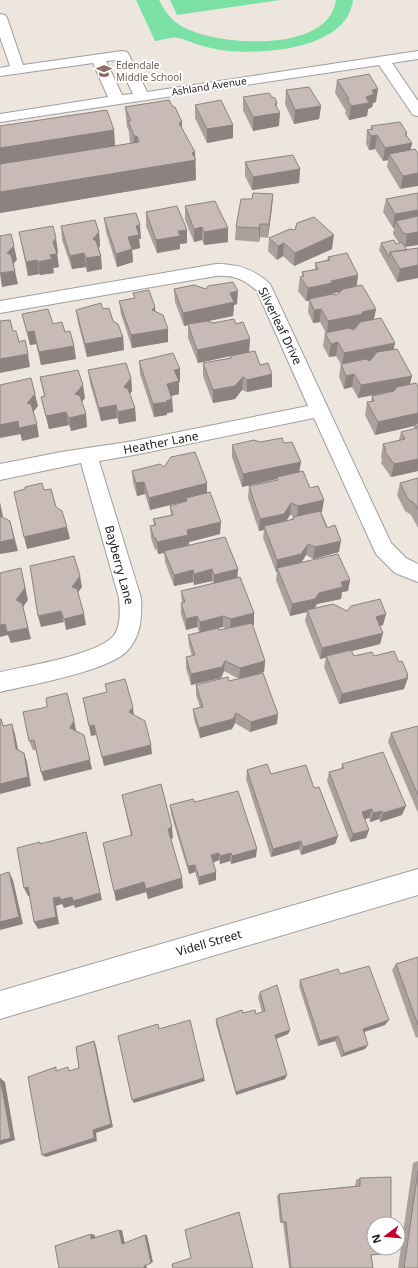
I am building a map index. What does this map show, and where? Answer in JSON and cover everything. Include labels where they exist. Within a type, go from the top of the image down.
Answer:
[{"type":"street","points":[[0,18],[18,69]]},
{"type":"street","points":[[0,72],[122,54],[142,97]]},
{"type":"street","name":"Ashland Avenue","points":[[0,118],[418,55]]},
{"type":"street","points":[[98,58],[117,100]]},
{"type":"street","points":[[383,60],[418,112]]},
{"type":"street","name":"Silverleaf Drive","points":[[0,307],[216,270],[230,270],[246,273],[257,280],[264,288],[383,548],[393,560],[405,569],[418,574]]},
{"type":"street","name":"Heather Lane","points":[[0,472],[88,455],[141,447],[321,410]]},
{"type":"street","name":"Bayberry Lane","points":[[0,682],[103,655],[119,645],[128,631],[131,615],[130,598],[88,455]]},
{"type":"street","name":"Videll Street","points":[[0,1005],[418,882]]},
{"type":"green space","points":[[136,0],[159,0],[166,12],[175,22],[199,34],[245,41],[270,41],[294,37],[314,30],[329,17],[336,0],[353,0],[347,16],[336,29],[321,38],[303,45],[283,49],[245,52],[216,49],[177,38],[155,41]]},
{"type":"green space","points":[[170,0],[280,0],[177,15]]},
{"type":"building","points":[[369,74],[378,89],[372,90],[374,94],[366,97],[369,103],[351,106],[347,99],[349,99],[337,80]]},
{"type":"building","points":[[309,87],[321,106],[295,110],[286,90]]},
{"type":"building","points":[[269,93],[275,98],[277,103],[275,104],[280,113],[253,117],[243,97]]},
{"type":"building","points":[[169,100],[173,107],[175,107],[182,122],[179,123],[195,152],[192,153],[196,160],[0,192],[0,164],[139,142],[137,136],[134,136],[128,121],[131,121],[125,107]]},
{"type":"building","points":[[221,100],[233,125],[207,129],[195,105]]},
{"type":"building","points":[[107,110],[114,130],[0,148],[0,126]]},
{"type":"building","points":[[400,122],[407,133],[405,134],[412,143],[385,148],[377,135],[371,136],[367,130],[373,129],[371,126]]},
{"type":"building","points":[[415,149],[418,154],[418,173],[403,176],[389,154]]},
{"type":"building","points":[[293,155],[300,169],[253,177],[245,162]]},
{"type":"building","points":[[253,193],[273,194],[269,224],[260,224],[259,228],[236,227],[241,199],[252,199]]},
{"type":"building","points":[[418,193],[418,210],[395,214],[386,199]]},
{"type":"building","points":[[215,201],[228,228],[204,232],[202,227],[194,229],[185,206]]},
{"type":"building","points":[[177,206],[187,230],[178,231],[180,236],[156,240],[146,212]]},
{"type":"building","points":[[136,213],[140,225],[136,226],[139,235],[128,237],[132,249],[116,254],[104,218]]},
{"type":"building","points":[[418,216],[418,232],[407,234],[403,233],[396,221]]},
{"type":"building","points":[[314,217],[334,235],[295,253],[284,243],[278,246],[269,238],[290,229],[295,230],[297,223]]},
{"type":"building","points":[[95,220],[99,232],[93,239],[96,241],[101,256],[86,258],[84,253],[70,256],[61,226]]},
{"type":"building","points":[[53,226],[56,238],[53,242],[57,254],[50,255],[52,259],[38,262],[37,260],[26,262],[19,232]]},
{"type":"building","points":[[11,234],[14,246],[7,253],[11,255],[15,271],[0,273],[0,236]]},
{"type":"building","points":[[394,240],[396,244],[402,242],[407,250],[390,252],[389,257],[381,243]]},
{"type":"building","points":[[418,248],[418,265],[400,269],[390,252]]},
{"type":"building","points":[[347,253],[358,275],[331,281],[332,283],[308,288],[300,277],[304,276],[302,272],[318,269],[315,263],[330,260],[328,257]]},
{"type":"building","points":[[233,282],[238,291],[230,293],[234,302],[183,313],[174,289],[194,285],[206,289],[208,286]]},
{"type":"building","points":[[362,285],[376,309],[362,312],[363,314],[328,321],[321,309],[314,310],[309,299],[332,294],[337,295],[343,289]]},
{"type":"building","points":[[149,290],[155,307],[152,310],[163,315],[168,329],[131,335],[119,301],[135,298],[133,293]]},
{"type":"building","points":[[101,303],[103,309],[109,308],[113,321],[118,324],[123,337],[85,344],[76,310]]},
{"type":"building","points":[[48,309],[53,324],[62,322],[65,332],[70,331],[74,346],[39,352],[34,331],[27,332],[22,314]]},
{"type":"building","points":[[381,318],[395,343],[344,353],[338,342],[331,344],[325,333],[349,328],[354,330],[360,322]]},
{"type":"building","points":[[234,319],[236,324],[243,322],[250,339],[197,350],[188,324],[207,321],[213,323]]},
{"type":"building","points":[[10,320],[13,331],[16,331],[19,342],[25,340],[28,354],[0,359],[0,321]]},
{"type":"building","points":[[397,349],[412,376],[361,385],[354,374],[346,376],[341,364],[366,359],[370,361],[377,352]]},
{"type":"building","points":[[255,351],[260,365],[268,363],[272,374],[247,380],[243,377],[235,386],[213,390],[203,363],[231,358],[230,356]]},
{"type":"building","points":[[173,353],[180,369],[174,370],[179,381],[167,384],[172,399],[166,401],[167,402],[153,404],[139,361]]},
{"type":"building","points":[[126,363],[131,378],[124,387],[128,389],[135,408],[118,412],[116,405],[99,408],[88,370]]},
{"type":"building","points":[[78,370],[83,385],[75,394],[80,396],[86,414],[69,418],[66,412],[46,416],[41,397],[45,396],[40,377]]},
{"type":"building","points":[[31,378],[35,394],[27,403],[31,404],[37,424],[19,428],[18,421],[0,425],[0,385]]},
{"type":"building","points":[[416,383],[418,387],[418,413],[378,422],[367,402],[374,401],[372,396],[394,391],[397,387]]},
{"type":"building","points":[[418,423],[418,459],[394,464],[384,450],[386,450],[383,444],[405,439],[401,432],[417,428],[415,424]]},
{"type":"building","points":[[282,438],[284,443],[292,442],[301,462],[243,474],[232,445],[254,440],[260,442]]},
{"type":"building","points":[[195,452],[207,483],[149,498],[144,482],[136,483],[132,471],[160,464],[164,467],[171,457]]},
{"type":"building","points":[[303,471],[310,488],[318,486],[324,500],[298,506],[291,503],[284,514],[260,519],[249,486],[278,480],[277,477]]},
{"type":"building","points":[[418,478],[418,509],[414,503],[408,499],[400,483]]},
{"type":"building","points":[[42,483],[44,490],[51,489],[56,507],[62,511],[67,527],[24,537],[14,492],[25,489],[25,487]]},
{"type":"building","points":[[210,492],[221,522],[187,530],[188,535],[157,542],[150,526],[156,525],[153,519],[173,515],[170,506],[187,501],[186,498]]},
{"type":"building","points":[[320,511],[327,528],[335,525],[341,541],[315,547],[308,544],[301,554],[277,560],[264,526]]},
{"type":"building","points":[[0,516],[10,521],[14,539],[0,542]]},
{"type":"building","points":[[225,537],[238,569],[214,575],[212,569],[194,574],[193,570],[174,575],[164,551]]},
{"type":"building","points":[[338,554],[350,580],[341,582],[343,587],[319,593],[315,599],[292,604],[277,568]]},
{"type":"building","points":[[74,556],[80,576],[72,587],[77,589],[84,614],[64,619],[61,611],[38,616],[30,566]]},
{"type":"building","points":[[21,568],[25,588],[16,600],[22,603],[28,628],[7,632],[5,624],[0,625],[0,573]]},
{"type":"building","points":[[240,577],[254,613],[231,619],[223,616],[200,622],[197,616],[186,619],[181,603],[185,602],[181,591]]},
{"type":"building","points":[[380,599],[386,614],[376,617],[383,633],[322,648],[307,610],[333,604],[347,611],[351,606]]},
{"type":"building","points":[[252,623],[265,661],[240,668],[225,661],[222,667],[191,674],[186,657],[195,655],[188,635],[218,628],[219,630]]},
{"type":"building","points":[[351,650],[354,656],[372,652],[374,656],[394,651],[399,662],[402,661],[408,675],[406,676],[408,678],[342,694],[326,656]]},
{"type":"building","points":[[263,673],[278,714],[251,722],[236,713],[233,719],[199,728],[193,709],[203,707],[196,685],[228,677],[229,681]]},
{"type":"building","points":[[125,679],[133,707],[129,712],[145,721],[151,745],[102,757],[94,725],[89,726],[83,698],[107,692],[105,684]]},
{"type":"building","points":[[67,693],[74,720],[70,728],[84,735],[90,760],[41,772],[34,740],[29,741],[23,712],[47,707],[46,698]]},
{"type":"building","points":[[0,719],[3,726],[12,724],[16,749],[24,753],[28,777],[0,784]]},
{"type":"building","points":[[418,726],[418,795],[391,733]]},
{"type":"building","points":[[383,752],[406,806],[383,813],[382,811],[373,813],[372,809],[362,812],[369,830],[353,834],[329,772],[344,768],[342,764]]},
{"type":"building","points":[[267,764],[271,774],[306,765],[314,788],[319,787],[338,836],[303,847],[301,841],[273,849],[247,770]]},
{"type":"building","points":[[161,784],[172,827],[168,829],[182,878],[146,889],[144,882],[114,891],[103,843],[132,835],[122,795]]},
{"type":"building","points":[[238,791],[257,849],[232,856],[231,853],[220,856],[219,853],[211,855],[216,872],[199,877],[195,865],[188,866],[170,805],[193,799],[195,802]]},
{"type":"building","points":[[86,832],[100,893],[73,901],[72,897],[60,900],[60,897],[53,898],[56,917],[34,922],[28,887],[24,888],[17,848],[40,842],[40,844]]},
{"type":"building","points":[[9,872],[19,917],[0,922],[0,875]]},
{"type":"building","points":[[418,957],[418,1025],[396,964]]},
{"type":"building","points":[[369,966],[389,1020],[363,1029],[368,1045],[344,1053],[338,1036],[320,1041],[300,980],[338,969],[340,974]]},
{"type":"building","points":[[277,985],[290,1030],[275,1035],[287,1075],[236,1092],[216,1019],[242,1010],[243,1013],[255,1010],[256,1014],[265,1011],[260,992]]},
{"type":"building","points":[[190,1020],[204,1078],[132,1100],[118,1036],[158,1024],[159,1029]]},
{"type":"building","points":[[94,1041],[111,1124],[93,1130],[94,1138],[42,1155],[28,1077],[56,1067],[56,1071],[68,1067],[69,1071],[79,1068],[76,1047]]},
{"type":"building","points":[[0,1078],[11,1138],[0,1141]]},
{"type":"building","points":[[418,1171],[418,1268],[404,1268]]},
{"type":"building","points":[[391,1177],[391,1216],[366,1216],[366,1256],[371,1256],[373,1268],[291,1268],[286,1222],[282,1222],[279,1194],[360,1186],[360,1178]]},
{"type":"building","points":[[239,1212],[253,1268],[173,1268],[172,1264],[191,1258],[185,1230]]},
{"type":"building","points":[[119,1230],[122,1244],[145,1235],[151,1263],[144,1266],[144,1268],[59,1268],[55,1246],[91,1234],[91,1239]]},
{"type":"place","name":"Edendale Middle School","points":[[104,71]]}]
